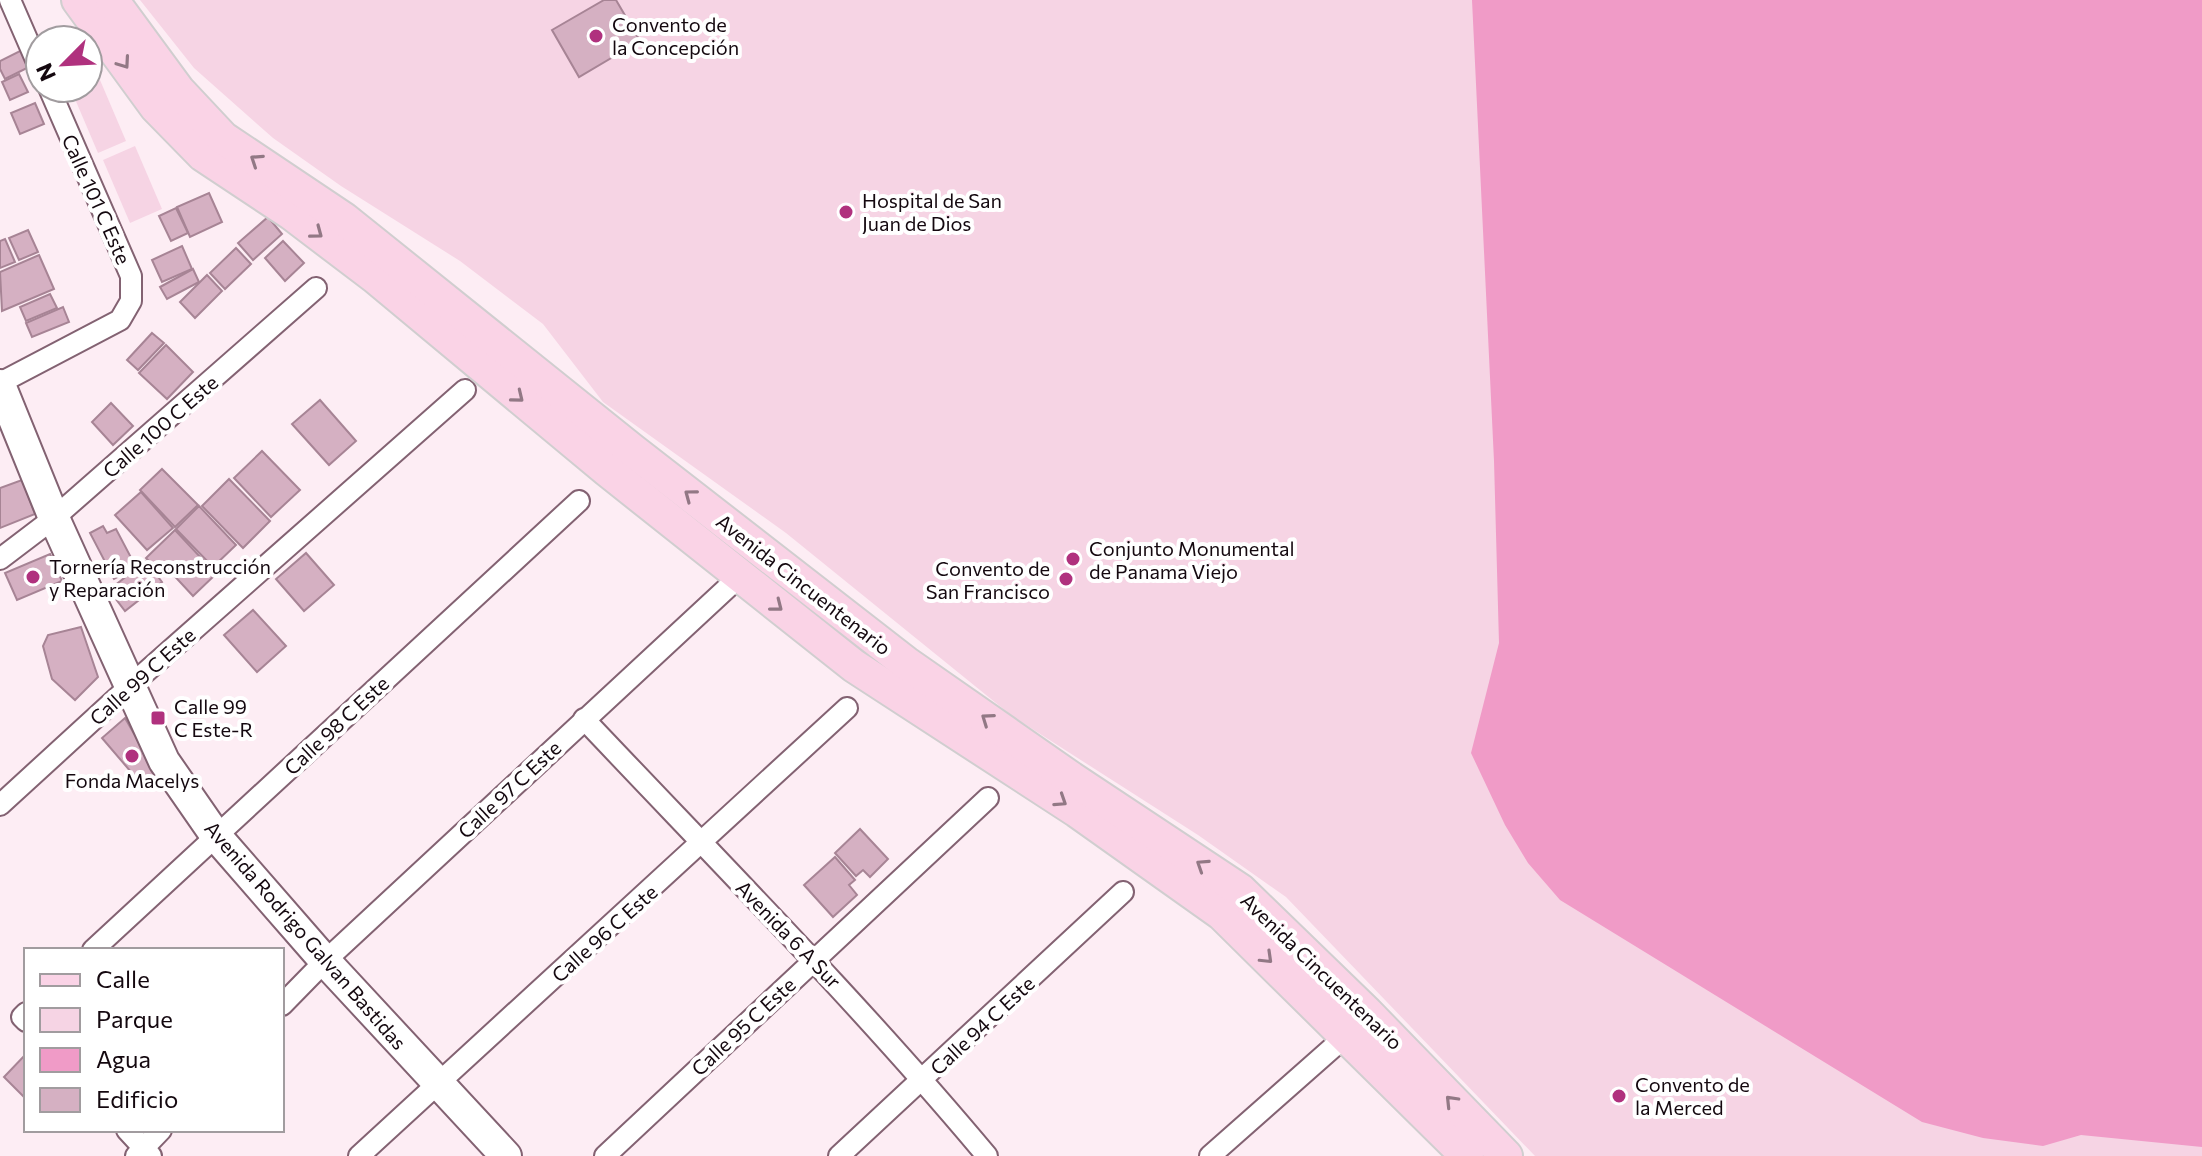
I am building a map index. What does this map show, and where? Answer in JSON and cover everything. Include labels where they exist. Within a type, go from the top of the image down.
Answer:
[{"type":"main road","name":"Avenida Cincuentenario","points":[[78,0],[156,107],[203,155],[292,214],[375,277],[484,370],[854,666],[1077,811],[1222,914],[1467,1156]]},
{"type":"main road","name":"Avenida Cincuentenario","points":[[112,0],[178,90],[223,138],[344,219],[620,441],[906,663],[1240,890],[1367,1013],[1506,1156]]},
{"type":"street","points":[[10,0],[24,32]]},
{"type":"street","name":"Calle 101 C Este","points":[[0,384],[120,320],[131,301],[131,276],[56,104]]},
{"type":"street","name":"Calle 100 C Este","points":[[0,559],[54,518],[316,288]]},
{"type":"street","name":"Avenida Rodrigo Galvan Bastidas","points":[[0,384],[54,518],[164,761],[216,836],[325,961],[506,1156]]},
{"type":"street","name":"Calle 99 C Este","points":[[0,805],[465,390]]},
{"type":"street","name":"Calle 98 C Este","points":[[95,948],[579,501]]},
{"type":"street","name":"Calle 97 C Este","points":[[284,1003],[325,961],[739,577]]},
{"type":"street","name":"Calle 96 C Este","points":[[359,1156],[847,708]]},
{"type":"street","name":"Avenida 6 A Sur","points":[[584,719],[814,959],[923,1079],[987,1156]]},
{"type":"street","name":"Calle 95 C Este","points":[[605,1156],[988,798]]},
{"type":"street","name":"Calle 94 C Este","points":[[839,1156],[1123,892]]},
{"type":"street","points":[[1210,1156],[1347,1035]]},
{"type":"street","points":[[128,1132],[144,1153],[160,1132]]},
{"type":"green space","points":[[140,0],[2202,0],[2202,1156],[1535,1156],[1286,897],[1198,835],[1012,716],[786,533],[603,402],[543,324],[460,261],[341,186],[273,138],[194,68]]},
{"type":"green space","points":[[104,89],[126,141],[98,153],[77,104],[104,104]]},
{"type":"green space","points":[[135,146],[162,209],[130,223],[103,160]]},
{"type":"water","points":[[1472,0],[2202,0],[2202,1147],[2081,1135],[2043,1146],[1983,1138],[1922,1122],[1560,900],[1528,863],[1505,825],[1471,753],[1499,643],[1494,461]]},
{"type":"building","name":"Convento de la Concepción","points":[[604,0],[616,0],[640,41],[579,77],[552,30]]},
{"type":"building","points":[[22,50],[24,70],[5,79],[0,61]]},
{"type":"building","points":[[19,74],[24,94],[10,100],[2,82]]},
{"type":"building","points":[[35,104],[44,124],[20,134],[11,113]]},
{"type":"building","points":[[209,193],[222,222],[190,237],[177,207]]},
{"type":"building","points":[[176,208],[188,233],[171,241],[159,216]]},
{"type":"building","points":[[268,217],[282,234],[253,260],[238,243]]},
{"type":"building","points":[[28,230],[38,252],[19,260],[9,238]]},
{"type":"building","points":[[5,239],[15,262],[0,268],[0,241]]},
{"type":"building","points":[[283,241],[304,263],[285,281],[265,258]]},
{"type":"building","points":[[182,246],[192,269],[162,282],[152,260]]},
{"type":"building","points":[[236,248],[251,264],[225,289],[210,273]]},
{"type":"building","points":[[39,255],[54,289],[2,311],[0,272]]},
{"type":"building","points":[[193,269],[199,282],[167,299],[160,287]]},
{"type":"building","points":[[207,275],[222,291],[195,318],[180,302]]},
{"type":"building","points":[[50,294],[57,308],[26,321],[20,307]]},
{"type":"building","points":[[63,307],[69,322],[32,337],[26,323]]},
{"type":"building","points":[[152,333],[164,343],[138,370],[127,360]]},
{"type":"building","points":[[166,345],[193,372],[167,399],[139,373]]},
{"type":"building","points":[[320,400],[356,441],[329,465],[292,424]]},
{"type":"building","points":[[111,403],[133,426],[113,445],[92,422]]},
{"type":"building","points":[[262,451],[300,490],[271,517],[234,478]]},
{"type":"building","points":[[162,469],[198,505],[175,527],[140,490]]},
{"type":"building","points":[[229,479],[270,521],[243,548],[202,506]]},
{"type":"building","points":[[22,480],[35,514],[0,528],[0,488]]},
{"type":"building","points":[[141,492],[173,528],[147,550],[115,515]]},
{"type":"building","points":[[199,506],[236,545],[213,567],[176,529]]},
{"type":"building","points":[[103,526],[107,533],[116,529],[136,567],[114,579],[90,533]]},
{"type":"building","points":[[175,530],[216,574],[193,596],[168,569],[162,575],[146,558]]},
{"type":"building","points":[[306,553],[334,585],[304,611],[276,579]]},
{"type":"building","name":"Tornería Reconstrucción y Reparación","points":[[50,554],[62,581],[17,600],[5,573]]},
{"type":"building","points":[[146,561],[162,582],[125,611],[109,590]]},
{"type":"building","points":[[253,610],[286,646],[257,672],[224,635]]},
{"type":"building","points":[[81,627],[98,677],[75,700],[52,679],[43,646],[48,635]]},
{"type":"building","name":"Fonda Macelys","points":[[125,718],[157,774],[143,786],[102,738]]},
{"type":"building","points":[[860,829],[888,859],[870,877],[863,870],[856,876],[835,853]]},
{"type":"building","points":[[835,857],[855,880],[849,885],[857,895],[833,917],[804,885]]},
{"type":"building","points":[[24,1056],[24,1097],[4,1077]]},
{"type":"place","name":"Convento de la Concepción","points":[[596,36]]},
{"type":"place","name":"Hospital de San Juan de Dios","points":[[846,212]]},
{"type":"place","name":"Conjunto Monumental de Panama Viejo","points":[[1073,559]]},
{"type":"place","name":"Tornería Reconstrucción y Reparación","points":[[33,577]]},
{"type":"place","name":"Convento de San Francisco","points":[[1066,579]]},
{"type":"place","name":"Calle 99 C Este-R","points":[[158,718]]},
{"type":"place","name":"Fonda Macelys","points":[[132,756]]},
{"type":"place","name":"Convento de la Merced","points":[[1619,1096]]}]
